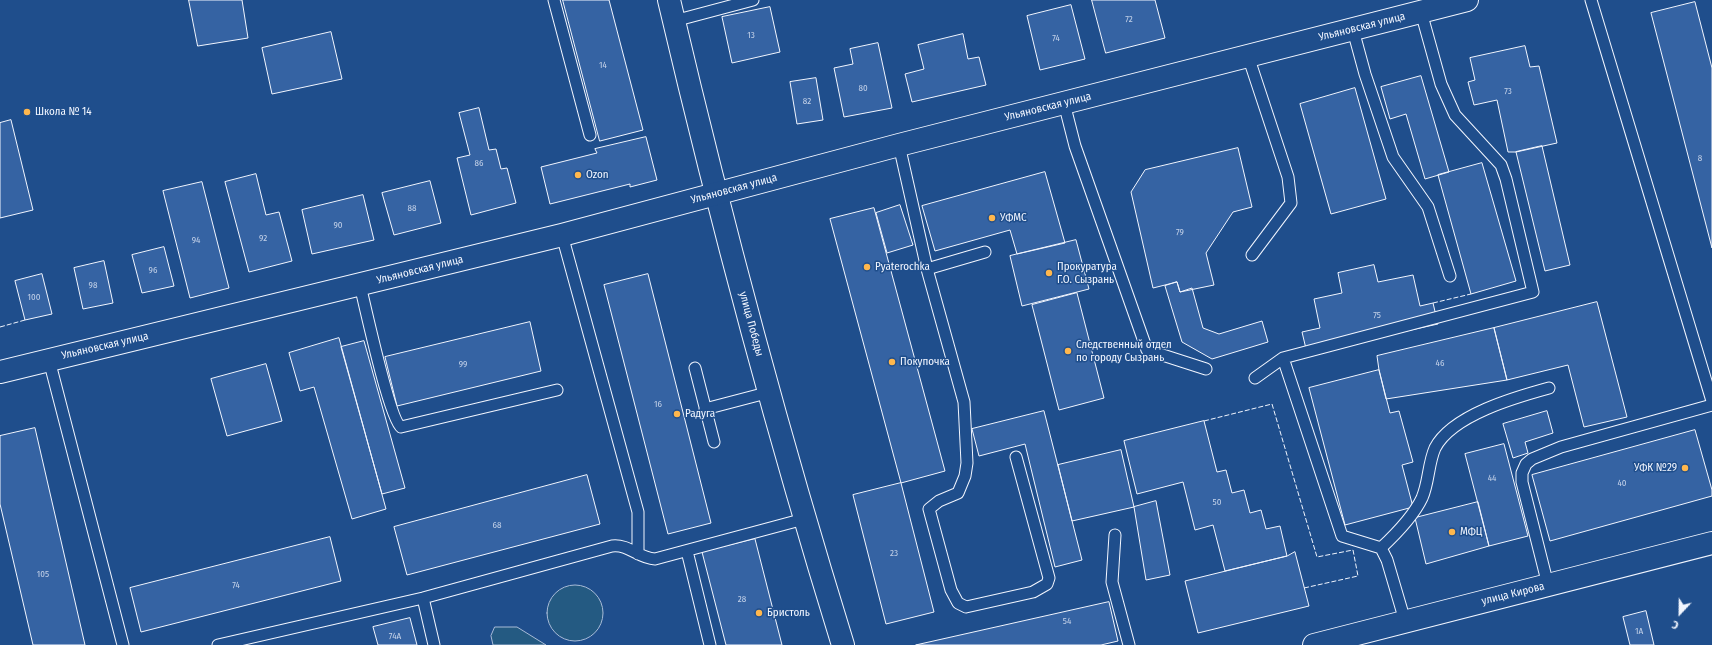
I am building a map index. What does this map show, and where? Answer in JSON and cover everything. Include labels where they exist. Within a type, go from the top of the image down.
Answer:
[{"type":"main road","name":"улица Победы","points":[[669,0],[715,195],[804,518],[844,645]]},
{"type":"main road","name":"Ульяновская улица","points":[[0,372],[562,235],[900,145],[1467,0]]},
{"type":"main road","name":"улица Кирова","points":[[1314,645],[1712,543]]},
{"type":"lane","points":[[554,0],[590,136]]},
{"type":"lane","points":[[674,21],[753,0]]},
{"type":"lane","points":[[1591,0],[1712,401]]},
{"type":"lane","points":[[1255,378],[1283,358],[1533,292],[1506,179],[1501,165],[1455,115],[1441,84],[1421,12]]},
{"type":"lane","points":[[1353,30],[1365,74],[1393,157],[1428,207],[1450,276]]},
{"type":"lane","points":[[1248,56],[1288,177],[1291,203],[1252,255]]},
{"type":"lane","points":[[1064,104],[1074,146],[1147,350],[1206,369]]},
{"type":"lane","points":[[900,145],[927,269],[964,402],[967,463],[965,476],[958,493],[939,501],[930,509],[951,590],[958,603],[966,607],[1033,592],[1048,584],[1049,578],[1016,457]]},
{"type":"lane","points":[[562,235],[638,512],[638,554]]},
{"type":"lane","points":[[927,269],[986,252]]},
{"type":"lane","points":[[360,285],[390,405],[397,425],[401,427],[557,390]]},
{"type":"lane","points":[[1283,358],[1342,536],[1381,548],[1387,560],[1405,621]]},
{"type":"lane","points":[[49,360],[123,645]]},
{"type":"lane","points":[[695,368],[714,442]]},
{"type":"lane","points":[[1381,548],[1406,521],[1422,498],[1429,463],[1436,447],[1448,432],[1466,420],[1502,401],[1549,388]]},
{"type":"lane","points":[[706,409],[770,392]]},
{"type":"lane","points":[[1548,586],[1522,482],[1522,473],[1526,464],[1532,458],[1561,447],[1712,405]]},
{"type":"lane","points":[[218,645],[423,598],[612,546],[620,545],[645,558],[655,559],[804,518]]},
{"type":"lane","points":[[1115,535],[1112,582],[1129,645]]},
{"type":"lane","points":[[687,551],[710,645]]},
{"type":"lane","points":[[423,598],[434,645]]},
{"type":"shaded area","points":[[575,585],[590,590],[598,598],[603,613],[598,628],[590,636],[575,641],[560,636],[552,628],[547,613],[552,598],[560,590]]},
{"type":"shaded area","points":[[495,627],[517,627],[546,645],[493,645],[491,636]]},
{"type":"building","points":[[189,0],[242,0],[248,38],[198,46]]},
{"type":"building","points":[[563,0],[609,0],[643,130],[600,141]]},
{"type":"building","points":[[1092,0],[1155,0],[1165,38],[1106,53]]},
{"type":"building","points":[[1695,2],[1712,68],[1712,248],[1651,13]]},
{"type":"building","points":[[1071,5],[1085,59],[1040,70],[1027,16]]},
{"type":"building","points":[[770,7],[780,52],[732,63],[722,17]]},
{"type":"building","points":[[331,32],[342,79],[272,94],[262,48]]},
{"type":"building","points":[[963,34],[968,59],[979,57],[986,85],[912,102],[905,74],[924,69],[918,45]]},
{"type":"building","points":[[878,43],[892,108],[844,117],[834,68],[853,64],[850,49]]},
{"type":"building","points":[[1525,46],[1530,67],[1539,66],[1557,143],[1516,152],[1508,152],[1497,100],[1474,105],[1468,82],[1475,80],[1470,58]]},
{"type":"building","points":[[1421,76],[1449,172],[1425,179],[1406,114],[1390,119],[1381,87]]},
{"type":"building","points":[[816,78],[823,120],[797,124],[790,82]]},
{"type":"building","points":[[1355,88],[1386,199],[1331,214],[1300,104]]},
{"type":"building","points":[[479,108],[489,150],[496,149],[501,169],[507,168],[516,203],[471,215],[457,158],[470,155],[459,113]]},
{"type":"building","points":[[11,120],[33,210],[0,218],[0,123]]},
{"type":"building","points":[[646,137],[657,180],[630,187],[630,184],[550,204],[541,167],[597,153],[595,149]]},
{"type":"building","points":[[1542,146],[1570,265],[1545,271],[1516,152]]},
{"type":"building","points":[[1238,148],[1252,207],[1233,212],[1206,253],[1214,285],[1180,292],[1177,282],[1153,288],[1131,192],[1145,170]]},
{"type":"building","points":[[1482,163],[1516,281],[1471,294],[1438,175]]},
{"type":"building","name":"УФМС","points":[[1045,172],[1065,243],[1017,254],[1010,230],[935,251],[922,206]]},
{"type":"building","points":[[256,174],[266,215],[279,212],[292,261],[249,272],[225,182]]},
{"type":"building","points":[[430,181],[441,223],[394,235],[382,193]]},
{"type":"building","points":[[202,182],[229,288],[190,298],[163,191]]},
{"type":"building","points":[[363,195],[374,240],[312,254],[302,210]]},
{"type":"building","points":[[900,205],[913,245],[887,253],[876,213]]},
{"type":"building","name":"Покупочка","points":[[874,208],[945,471],[901,483],[830,219]]},
{"type":"building","name":"Прокуратура Г.О. Сызрань","points":[[1076,240],[1089,289],[1022,306],[1010,256]]},
{"type":"building","points":[[164,247],[174,286],[142,293],[132,255]]},
{"type":"building","points":[[104,261],[113,303],[83,309],[74,268]]},
{"type":"building","points":[[1374,265],[1378,282],[1413,275],[1420,306],[1433,303],[1438,324],[1307,353],[1302,332],[1320,328],[1314,299],[1342,293],[1338,273]]},
{"type":"building","points":[[42,274],[52,314],[25,320],[15,281]]},
{"type":"building","points":[[648,274],[711,523],[668,534],[604,285]]},
{"type":"building","points":[[1177,282],[1180,292],[1192,288],[1203,328],[1219,334],[1262,321],[1268,342],[1212,359],[1182,342],[1165,286]]},
{"type":"building","name":"Следственный отдел по городу Сызрань","points":[[1077,293],[1104,398],[1059,410],[1032,305]]},
{"type":"building","points":[[1597,302],[1627,417],[1584,427],[1568,365],[1507,380],[1494,328]]},
{"type":"building","points":[[530,322],[541,371],[397,406],[385,357]]},
{"type":"building","points":[[1494,328],[1507,380],[1386,399],[1377,356]]},
{"type":"building","points":[[339,338],[386,509],[352,519],[314,387],[300,391],[289,353]]},
{"type":"building","points":[[364,341],[405,488],[382,494],[341,347]]},
{"type":"building","points":[[266,364],[282,421],[227,436],[211,379]]},
{"type":"building","points":[[1379,370],[1390,413],[1399,411],[1413,462],[1402,465],[1413,507],[1345,525],[1309,388]]},
{"type":"building","points":[[1044,411],[1082,560],[1055,567],[1025,444],[979,456],[972,429]]},
{"type":"building","points":[[1547,411],[1553,433],[1525,442],[1528,453],[1513,458],[1503,424]]},
{"type":"building","points":[[1204,421],[1217,472],[1226,470],[1232,493],[1244,490],[1250,513],[1261,510],[1266,529],[1280,526],[1287,556],[1225,571],[1213,525],[1195,530],[1183,482],[1137,494],[1124,441]]},
{"type":"building","points":[[35,428],[85,645],[33,645],[0,504],[0,436]]},
{"type":"building","points":[[1695,430],[1712,490],[1712,496],[1550,541],[1532,475]]},
{"type":"building","points":[[1504,444],[1528,536],[1489,546],[1465,454]]},
{"type":"building","points":[[1121,450],[1134,507],[1072,521],[1058,465]]},
{"type":"building","points":[[587,475],[600,524],[407,575],[394,527]]},
{"type":"building","points":[[901,483],[934,612],[886,624],[853,495]]},
{"type":"building","points":[[1156,501],[1170,575],[1146,580],[1134,507]]},
{"type":"building","name":"МФЦ","points":[[1478,502],[1489,546],[1426,564],[1415,518]]},
{"type":"building","points":[[330,537],[341,581],[141,632],[130,588]]},
{"type":"building","points":[[755,539],[782,645],[726,645],[702,552]]},
{"type":"building","points":[[1295,552],[1309,606],[1198,633],[1185,581],[1287,556]]},
{"type":"building","points":[[1109,602],[1118,641],[1101,645],[916,645]]},
{"type":"building","points":[[1646,611],[1654,645],[1630,645],[1623,617]]},
{"type":"building","points":[[410,618],[417,645],[378,645],[373,627]]},
{"type":"fence","points":[[1433,303],[1471,294]]},
{"type":"fence","points":[[0,327],[25,320]]},
{"type":"fence","points":[[1204,421],[1272,404],[1317,557],[1353,550],[1358,576],[1304,588]]},
{"type":"place","name":"Школа № 14","points":[[27,112]]},
{"type":"place","name":"Ozon","points":[[578,175]]},
{"type":"place","name":"УФМС","points":[[992,218]]},
{"type":"place","name":"Pyaterochka","points":[[867,267]]},
{"type":"place","name":"Прокуратура Г.О. Сызрань","points":[[1049,273]]},
{"type":"place","name":"Следственный отдел по городу Сызрань","points":[[1068,351]]},
{"type":"place","name":"Покупочка","points":[[892,362]]},
{"type":"place","name":"Радуга","points":[[677,414]]},
{"type":"place","name":"УФК №29","points":[[1685,468]]},
{"type":"place","name":"МФЦ","points":[[1452,532]]},
{"type":"place","name":"Бристоль","points":[[759,613]]}]
